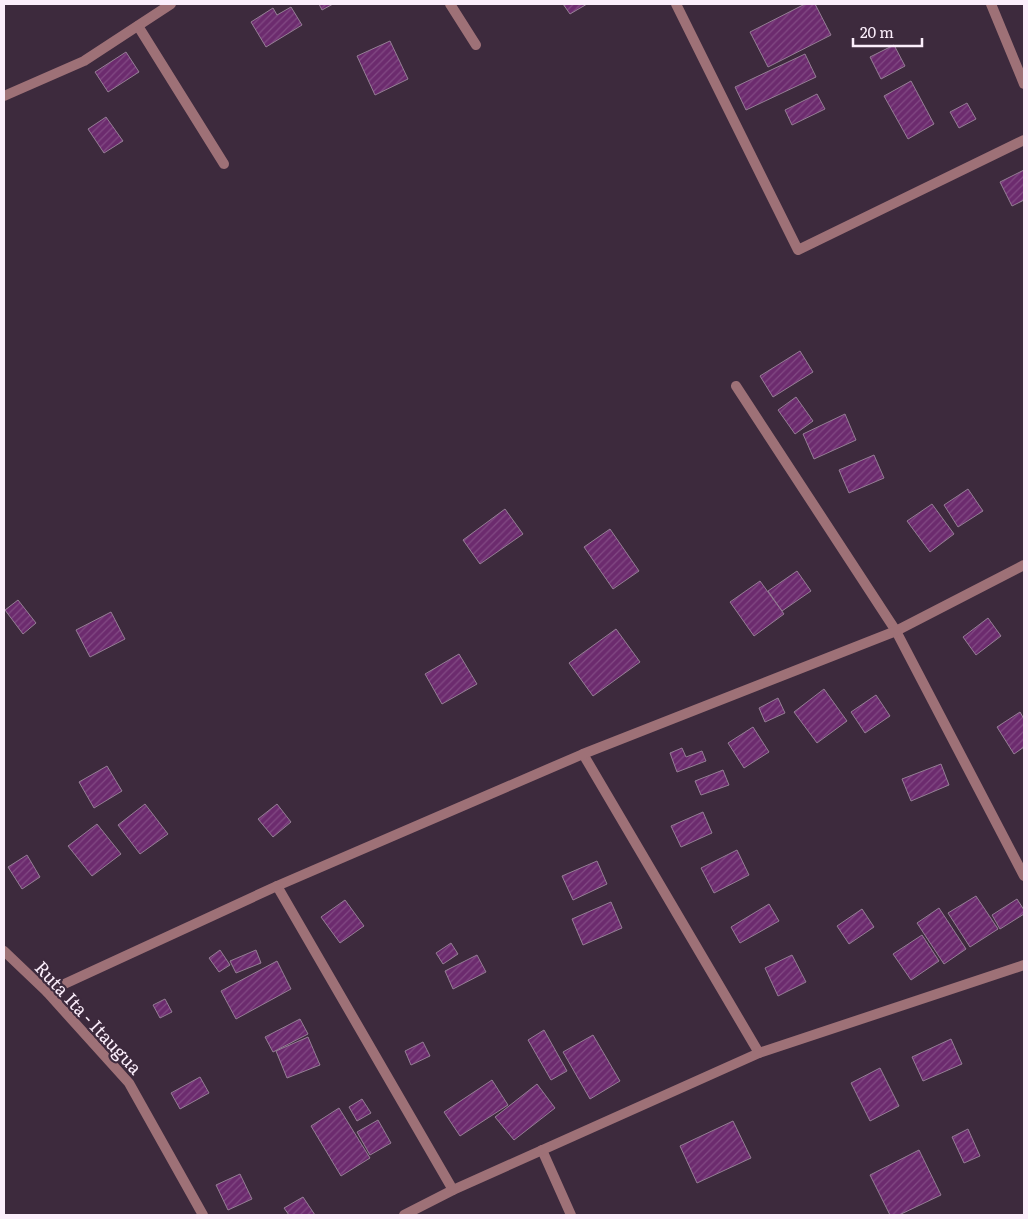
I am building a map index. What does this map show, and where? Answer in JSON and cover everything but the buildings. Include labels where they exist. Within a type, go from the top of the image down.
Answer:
[{"type":"street","points":[[4,96],[84,61],[171,4]]},
{"type":"street","points":[[450,4],[476,45]]},
{"type":"street","points":[[676,4],[798,250],[1024,140]]},
{"type":"street","points":[[991,4],[1024,84]]},
{"type":"street","points":[[138,26],[224,164]]},
{"type":"street","points":[[736,386],[896,631],[1024,876]]},
{"type":"street","points":[[46,992],[278,886],[583,754],[896,631],[1024,565]]},
{"type":"street","points":[[583,754],[759,1053]]},
{"type":"street","points":[[278,886],[453,1190]]},
{"type":"street","name":"Ruta Ita - Itaugua","points":[[4,951],[46,992],[130,1083],[203,1215]]},
{"type":"street","points":[[404,1215],[453,1190],[759,1053],[1024,965]]},
{"type":"street","points":[[542,1150],[571,1215]]}]
